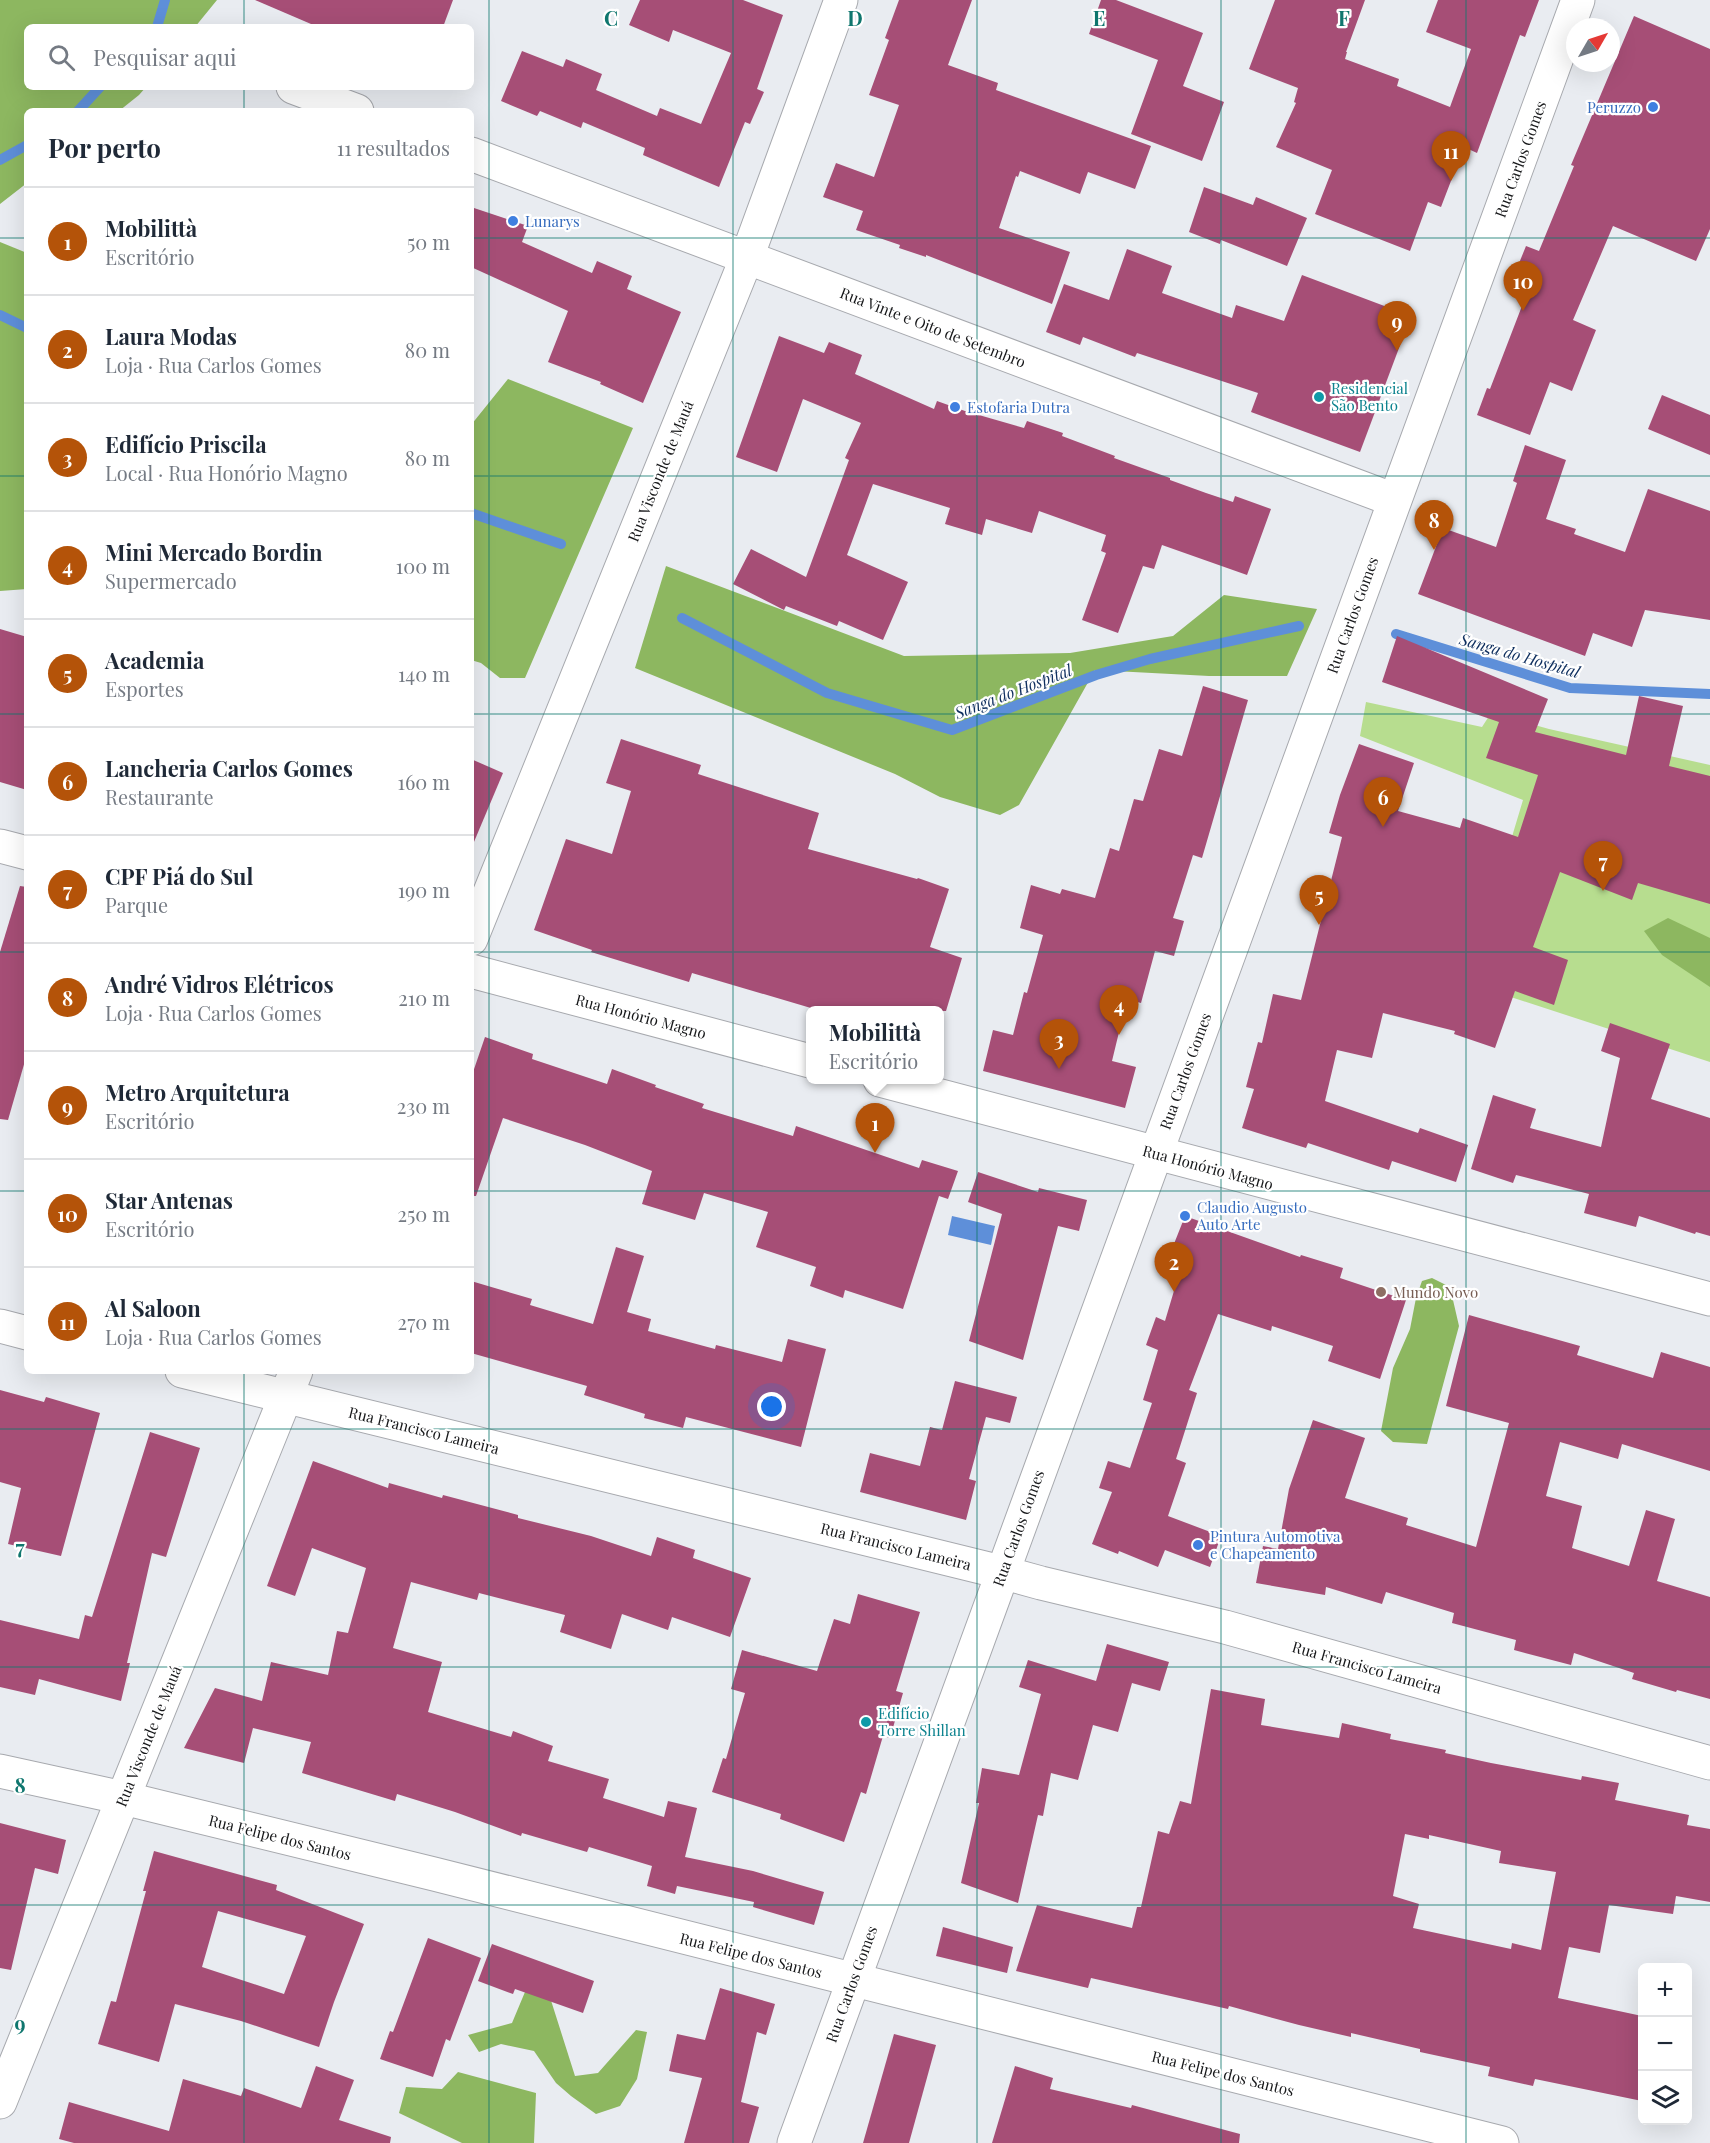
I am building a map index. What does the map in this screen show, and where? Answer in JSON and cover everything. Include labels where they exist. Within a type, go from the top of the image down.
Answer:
[{"type":"street","name":"Rua Visconde de Mauá","points":[[474,932],[747,257],[841,0]]},
{"type":"street","name":"Rua Carlos Gomes","points":[[794,2143],[851,1980],[1578,0]]},
{"type":"street","points":[[301,90],[349,108]]},
{"type":"street","name":"Rua Vinte e Oito de Setembro","points":[[474,155],[1394,500]]},
{"type":"street","points":[[0,846],[24,852]]},
{"type":"street","name":"Rua Honório Magno","points":[[474,972],[806,1060]]},
{"type":"street","name":"Rua Honório Magno","points":[[895,1084],[1710,1299]]},
{"type":"street","points":[[0,1326],[24,1332]]},
{"type":"street","name":"Rua Francisco Lameira","points":[[207,1374],[290,1384],[1041,1583],[1226,1627],[1710,1764]]},
{"type":"street","name":"Rua Visconde de Mauá","points":[[0,2102],[290,1384]]},
{"type":"street","name":"Rua Felipe dos Santos","points":[[0,1771],[123,1798],[424,1872],[1502,2143]]},
{"type":"green space","points":[[0,0],[217,0],[197,24],[24,24],[24,90],[143,90],[123,108],[24,108],[24,185],[0,204]]},
{"type":"green space","points":[[0,242],[24,252],[24,589],[0,591]]},
{"type":"green space","points":[[508,379],[633,428],[525,678],[500,678],[481,663],[474,661],[474,421]]},
{"type":"green space","points":[[666,566],[904,656],[1070,653],[1173,636],[1224,595],[1317,609],[1287,676],[1209,676],[1095,670],[1019,805],[1000,815],[940,797],[895,774],[635,668]]},
{"type":"green space","points":[[1366,702],[1482,727],[1491,713],[1549,729],[1710,765],[1710,1062],[1468,983],[1523,800],[1360,736]]},
{"type":"green space","points":[[1668,918],[1710,938],[1710,987],[1662,955],[1644,931]]},
{"type":"green space","points":[[1432,1278],[1450,1287],[1459,1326],[1427,1444],[1393,1442],[1381,1431],[1393,1368],[1410,1329],[1422,1281]]},
{"type":"green space","points":[[530,1980],[548,1991],[575,2076],[598,2073],[636,2030],[647,2032],[637,2079],[620,2106],[596,2114],[556,2083],[534,2051],[501,2044],[479,2052],[468,2035],[512,2023]]},
{"type":"green space","points":[[458,2072],[536,2093],[534,2143],[462,2143],[399,2113],[406,2087],[442,2089]]},
{"type":"water","points":[[952,1216],[995,1226],[991,1245],[948,1235]]},
{"type":"building","points":[[255,0],[453,0],[444,24],[311,24]]},
{"type":"building","points":[[640,0],[743,0],[783,15],[757,89],[764,92],[750,124],[745,122],[719,187],[643,155],[645,148],[583,122],[581,128],[540,111],[537,116],[501,101],[522,51],[563,67],[566,59],[602,74],[596,90],[657,116],[660,108],[701,124],[731,53],[673,30],[669,42],[629,25]]},
{"type":"building","points":[[899,0],[972,0],[948,65],[998,83],[996,90],[1151,146],[1135,189],[1088,172],[1080,194],[1020,171],[1018,177],[1016,176],[999,228],[1070,252],[1052,304],[856,230],[863,211],[823,197],[836,163],[874,177],[899,105],[869,95],[889,40],[885,38]]},
{"type":"building","points":[[1101,0],[1116,0],[1203,33],[1183,86],[1224,102],[1202,161],[1131,134],[1158,60],[1089,34]]},
{"type":"building","points":[[1275,0],[1365,0],[1345,59],[1399,79],[1397,86],[1450,107],[1471,49],[1426,32],[1438,0],[1539,0],[1525,37],[1520,35],[1477,153],[1464,147],[1441,207],[1428,202],[1410,251],[1315,214],[1332,170],[1276,147],[1296,103],[1294,102],[1298,88],[1249,69]]},
{"type":"building","points":[[1634,16],[1710,49],[1710,229],[1696,261],[1613,226],[1573,320],[1596,330],[1572,391],[1550,382],[1530,435],[1477,415],[1487,388],[1490,389],[1530,285],[1513,278],[1526,246],[1539,251],[1574,166],[1571,165],[1610,72],[1620,72],[1620,49]]},
{"type":"building","points":[[1204,187],[1253,205],[1256,197],[1307,218],[1287,266],[1221,240],[1220,244],[1189,232]]},
{"type":"building","points":[[474,208],[528,226],[522,242],[592,273],[597,261],[632,276],[627,289],[681,312],[643,403],[600,384],[601,382],[548,362],[568,311],[474,268]]},
{"type":"building","points":[[1127,249],[1172,266],[1162,293],[1232,318],[1236,305],[1284,321],[1302,275],[1411,316],[1360,452],[1251,412],[1258,393],[1137,353],[1135,357],[1083,337],[1080,345],[1046,332],[1064,284],[1109,300]]},
{"type":"building","points":[[779,336],[824,353],[829,342],[862,355],[855,374],[934,409],[937,401],[1024,428],[1027,421],[1063,433],[1062,436],[1115,456],[1114,458],[1206,493],[1233,502],[1235,496],[1271,509],[1247,575],[1162,545],[1154,569],[1143,566],[1118,633],[1082,620],[1106,553],[1101,551],[1106,535],[1039,511],[1032,533],[986,519],[982,535],[945,524],[950,508],[873,484],[847,555],[908,582],[883,640],[839,621],[837,626],[786,606],[784,610],[733,584],[751,549],[806,577],[849,460],[845,458],[861,423],[803,399],[777,472],[736,457]]},
{"type":"building","points":[[1662,395],[1710,415],[1710,455],[1648,429]]},
{"type":"building","points":[[1525,445],[1566,460],[1546,519],[1576,529],[1574,534],[1625,552],[1648,489],[1710,511],[1710,620],[1645,610],[1632,647],[1593,633],[1585,656],[1418,594],[1443,528],[1496,547],[1517,483],[1513,481]]},
{"type":"building","points":[[0,629],[24,636],[24,789],[0,782]]},
{"type":"building","points":[[1397,636],[1548,699],[1535,732],[1626,755],[1639,696],[1683,706],[1669,766],[1710,776],[1710,904],[1638,883],[1632,900],[1560,872],[1533,947],[1568,960],[1554,1005],[1515,991],[1495,1048],[1454,1034],[1455,1031],[1383,1013],[1372,1058],[1337,1050],[1325,1101],[1418,1133],[1420,1128],[1468,1145],[1456,1182],[1392,1161],[1389,1170],[1308,1143],[1306,1148],[1242,1128],[1254,1089],[1246,1087],[1258,1042],[1262,1043],[1273,994],[1301,1000],[1342,837],[1329,833],[1359,744],[1414,763],[1398,811],[1460,828],[1463,818],[1518,837],[1538,775],[1486,758],[1499,722],[1382,682]]},
{"type":"building","points":[[1203,686],[1248,700],[1202,858],[1193,855],[1173,918],[1184,921],[1174,956],[1155,951],[1141,1003],[1127,999],[1112,1061],[1136,1067],[1125,1108],[983,1071],[993,1030],[1013,1035],[1024,992],[1027,993],[1043,935],[1020,928],[1031,885],[1060,894],[1062,889],[1095,898],[1110,848],[1119,851],[1134,799],[1143,801],[1159,749],[1182,756]]},
{"type":"building","points":[[621,739],[701,765],[698,774],[819,813],[808,849],[918,878],[949,889],[930,947],[962,958],[946,1011],[944,1011],[944,1006],[806,1007],[692,973],[689,982],[591,952],[592,950],[534,930],[566,839],[612,854],[631,791],[606,783]]},
{"type":"building","points":[[474,760],[503,773],[474,842]]},
{"type":"building","points":[[20,886],[24,887],[24,1064],[8,1120],[0,1119],[0,952]]},
{"type":"building","points":[[1610,1023],[1670,1044],[1651,1099],[1710,1118],[1710,1236],[1696,1232],[1695,1234],[1639,1216],[1636,1227],[1584,1213],[1589,1194],[1516,1175],[1513,1183],[1471,1169],[1493,1095],[1536,1109],[1530,1128],[1601,1147],[1620,1058],[1601,1051]]},
{"type":"building","points":[[485,1037],[533,1054],[532,1059],[607,1084],[612,1069],[704,1104],[702,1108],[793,1136],[796,1126],[919,1168],[922,1160],[958,1171],[948,1199],[939,1196],[903,1309],[845,1290],[843,1298],[810,1286],[816,1267],[756,1247],[768,1212],[704,1193],[695,1220],[642,1204],[652,1171],[585,1145],[503,1118],[476,1196],[474,1196],[474,1069]]},
{"type":"building","points":[[978,1172],[1038,1192],[1039,1188],[1087,1200],[1079,1231],[1058,1226],[1023,1360],[969,1341],[1002,1214],[968,1202]]},
{"type":"building","points":[[1185,1216],[1300,1257],[1301,1255],[1343,1268],[1340,1278],[1406,1300],[1380,1379],[1328,1361],[1333,1346],[1272,1326],[1271,1331],[1218,1314],[1189,1390],[1197,1393],[1176,1459],[1186,1463],[1168,1516],[1221,1536],[1210,1567],[1165,1550],[1158,1567],[1119,1551],[1118,1554],[1092,1544],[1112,1492],[1099,1488],[1108,1461],[1130,1468],[1152,1403],[1143,1400],[1158,1350],[1146,1345],[1156,1317],[1165,1321],[1182,1264],[1168,1259]]},
{"type":"building","points":[[616,1247],[644,1256],[627,1312],[651,1319],[648,1331],[715,1349],[716,1345],[782,1362],[788,1339],[826,1349],[801,1447],[686,1417],[683,1428],[644,1418],[645,1414],[584,1395],[587,1386],[474,1354],[474,1282],[532,1299],[530,1305],[593,1324]]},
{"type":"building","points":[[1469,1315],[1580,1346],[1577,1355],[1653,1378],[1661,1352],[1710,1367],[1710,1471],[1622,1444],[1618,1459],[1560,1442],[1546,1496],[1582,1506],[1572,1548],[1629,1566],[1646,1510],[1675,1519],[1657,1581],[1710,1597],[1710,1699],[1632,1679],[1634,1673],[1574,1653],[1571,1665],[1514,1650],[1516,1640],[1452,1623],[1454,1613],[1386,1592],[1382,1604],[1326,1587],[1325,1595],[1256,1583],[1263,1546],[1278,1549],[1289,1489],[1313,1420],[1365,1438],[1345,1498],[1408,1518],[1406,1525],[1476,1547],[1509,1423],[1446,1406]]},
{"type":"building","points":[[955,1381],[1017,1397],[1010,1423],[986,1417],[969,1479],[976,1481],[966,1520],[860,1492],[870,1453],[920,1466],[930,1427],[942,1430]]},
{"type":"building","points":[[0,1390],[44,1402],[46,1397],[100,1413],[61,1556],[8,1544],[21,1488],[0,1482]]},
{"type":"building","points":[[150,1432],[200,1448],[166,1557],[152,1553],[127,1663],[130,1663],[121,1701],[39,1679],[35,1695],[0,1687],[0,1620],[79,1639],[85,1615],[92,1617]]},
{"type":"building","points":[[313,1461],[388,1488],[389,1483],[442,1498],[443,1495],[518,1515],[518,1518],[591,1536],[651,1556],[657,1537],[695,1550],[693,1558],[751,1578],[730,1637],[672,1617],[668,1630],[622,1614],[611,1649],[560,1632],[565,1615],[479,1593],[477,1600],[411,1582],[393,1648],[442,1662],[428,1712],[511,1737],[513,1731],[553,1746],[548,1761],[609,1779],[603,1798],[664,1817],[668,1801],[697,1808],[685,1857],[753,1871],[824,1892],[814,1925],[753,1907],[754,1902],[677,1886],[675,1894],[647,1886],[652,1866],[589,1847],[587,1852],[522,1833],[521,1836],[397,1794],[395,1801],[302,1773],[311,1742],[253,1728],[244,1763],[184,1748],[215,1688],[262,1701],[271,1662],[328,1675],[337,1631],[348,1633],[366,1568],[312,1548],[295,1596],[267,1586]]},
{"type":"building","points":[[858,1594],[920,1612],[896,1691],[903,1693],[890,1738],[883,1736],[866,1794],[861,1792],[844,1842],[780,1819],[781,1814],[712,1792],[723,1758],[726,1759],[745,1693],[731,1689],[742,1650],[817,1671],[834,1619],[850,1624]]},
{"type":"building","points":[[1107,1644],[1169,1662],[1160,1691],[1132,1683],[1118,1732],[1093,1725],[1078,1780],[1051,1773],[1043,1816],[1038,1815],[1018,1903],[961,1883],[979,1803],[976,1803],[982,1768],[1019,1775],[1041,1694],[1019,1687],[1028,1660],[1096,1681]]},
{"type":"building","points":[[1211,1689],[1265,1699],[1261,1725],[1339,1738],[1342,1723],[1391,1734],[1390,1739],[1446,1750],[1445,1753],[1491,1763],[1581,1780],[1582,1776],[1619,1783],[1615,1800],[1689,1815],[1687,1825],[1710,1829],[1710,1902],[1676,1896],[1673,1914],[1609,1905],[1600,1953],[1569,1947],[1558,1998],[1638,2015],[1638,2100],[1535,2079],[1533,2086],[1488,2076],[1490,2067],[1420,2052],[1420,2049],[1351,2033],[1351,2037],[1299,2025],[1229,2006],[1228,2009],[1091,1978],[1088,1988],[1016,1971],[1037,1905],[1132,1928],[1137,1907],[1141,1907],[1158,1831],[1169,1834],[1180,1801],[1191,1804]],"holes":[[[1405,1834],[1429,1839],[1429,1835],[1501,1851],[1499,1863],[1556,1872],[1541,1950],[1512,1943],[1511,1949],[1413,1928],[1419,1904],[1393,1896]]]},
{"type":"building","points":[[0,1823],[66,1840],[58,1874],[35,1868],[11,1970],[0,1968]]},
{"type":"building","points":[[154,1851],[277,1885],[276,1890],[364,1924],[319,2047],[241,2021],[175,2004],[159,2062],[98,2044],[111,2001],[116,2002],[146,1891],[143,1891]],"holes":[[[218,1911],[306,1936],[284,1994],[202,1967]]]},
{"type":"building","points":[[943,1927],[1013,1947],[1007,1973],[936,1956]]},
{"type":"building","points":[[428,1938],[481,1958],[450,2041],[446,2039],[433,2077],[380,2059],[390,2031],[393,2032]]},
{"type":"building","points":[[492,1944],[594,1981],[583,2013],[515,1989],[513,1994],[478,1981]]},
{"type":"building","points":[[720,1988],[775,2004],[766,2035],[757,2032],[741,2102],[759,2107],[749,2143],[684,2143],[702,2078],[669,2071],[677,2034],[705,2040]]},
{"type":"building","points":[[894,2034],[936,2045],[909,2143],[863,2143]]},
{"type":"building","points":[[316,2066],[354,2080],[339,2120],[391,2137],[390,2143],[74,2143],[59,2139],[69,2102],[169,2131],[183,2079],[241,2096],[244,2088],[301,2108]]},
{"type":"building","points":[[1015,2066],[1053,2078],[1050,2089],[1131,2108],[1132,2105],[1240,2134],[1239,2143],[992,2143]]},
{"type":"waterway","points":[[158,24],[165,0]]},
{"type":"waterway","points":[[81,108],[97,90]]},
{"type":"waterway","points":[[0,160],[24,147]]},
{"type":"waterway","name":"Sanga do Hospital","points":[[0,315],[24,327]]},
{"type":"waterway","name":"Sanga do Hospital","points":[[474,514],[561,544]]},
{"type":"waterway","name":"Sanga do Hospital","points":[[682,618],[827,693],[952,730],[1096,675],[1150,659],[1299,626]]},
{"type":"waterway","name":"Sanga do Hospital","points":[[1396,634],[1570,688],[1710,694]]},
{"type":"place","name":"Peruzzo","points":[[1653,107]]},
{"type":"place","name":"Al Saloon","points":[[1451,181]]},
{"type":"place","name":"Lunarys","points":[[513,221]]},
{"type":"place","name":"Star Antenas","points":[[1523,311]]},
{"type":"place","name":"Metro Arquitetura","points":[[1397,351]]},
{"type":"place","name":"Residencial São Bento","points":[[1319,397]]},
{"type":"place","name":"Estofaria Dutra","points":[[955,407]]},
{"type":"place","name":"André Vidros Elétricos","points":[[1434,550]]},
{"type":"place","name":"Lancheria Carlos Gomes","points":[[1383,827]]},
{"type":"place","name":"CPF Piá do Sul","points":[[1603,891]]},
{"type":"place","name":"Academia","points":[[1319,925]]},
{"type":"place","name":"Mini Mercado Bordin","points":[[1119,1035]]},
{"type":"place","name":"Edifício Priscila","points":[[1059,1069]]},
{"type":"place","name":"Mobilittà","points":[[875,1153]]},
{"type":"place","name":"Claudio Augusto Auto Arte","points":[[1185,1216]]},
{"type":"place","name":"Laura Modas","points":[[1174,1292]]},
{"type":"place","name":"Mundo Novo","points":[[1381,1292]]},
{"type":"place","name":"Pintura Automotiva e Chapeamento","points":[[1198,1545]]},
{"type":"place","name":"Edifício Torre Shillan","points":[[866,1722]]}]
